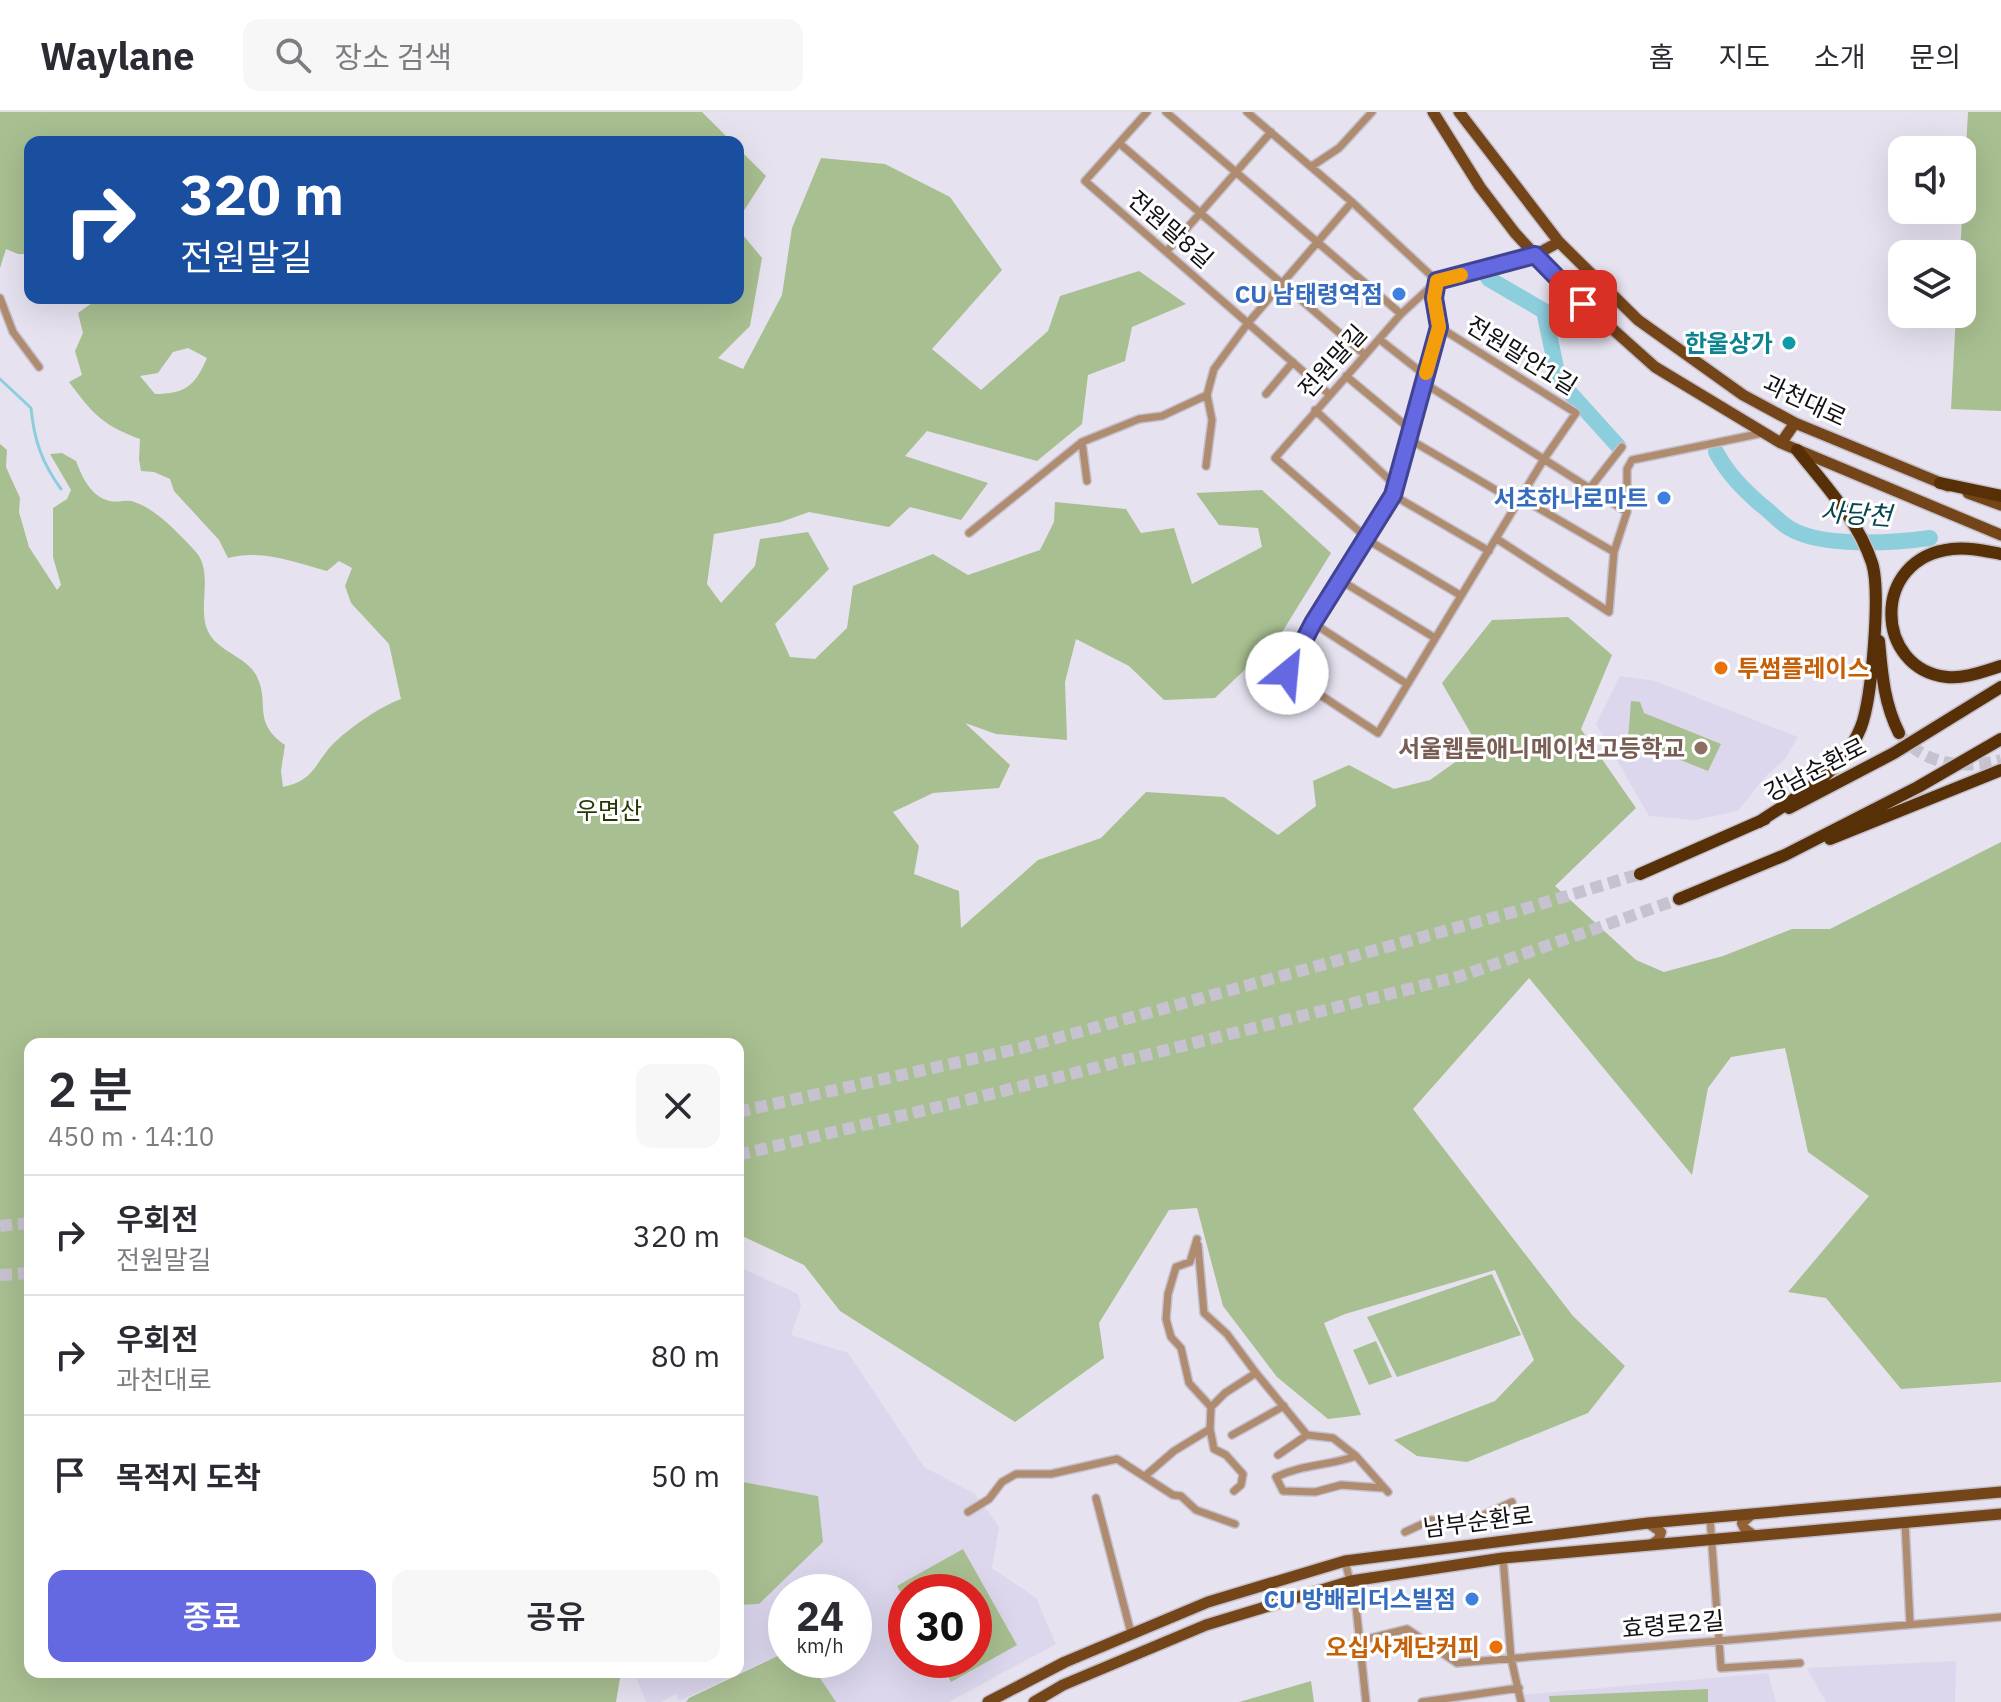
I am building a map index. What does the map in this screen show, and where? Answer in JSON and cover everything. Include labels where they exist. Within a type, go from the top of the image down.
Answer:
[{"type":"highway","points":[[1797,450],[1848,516],[1871,560],[1876,585],[1882,684],[1899,733]]},
{"type":"highway","points":[[1940,483],[2001,496]]},
{"type":"highway","points":[[2001,554],[1950,549],[1919,560],[1899,579],[1891,605],[1896,639],[1915,663],[1927,671],[1947,677],[1964,676],[2001,666]]},
{"type":"highway","points":[[1759,822],[1827,774],[1840,762],[1860,729],[1869,694],[1876,585]]},
{"type":"highway","name":"강남순환로","points":[[1640,874],[1817,796],[2001,687]]},
{"type":"highway","points":[[1785,855],[1918,787],[2001,739]]},
{"type":"highway","points":[[1679,899],[2001,770]]},
{"type":"main road","name":"과천대로","points":[[1433,112],[1480,187],[1515,233],[1606,326],[1655,367],[1781,443],[2001,535]]},
{"type":"main road","name":"과천대로","points":[[1459,112],[1559,242],[1638,320],[1743,395],[1795,423],[2001,505]]},
{"type":"main road","points":[[1535,255],[1559,242]]},
{"type":"main road","points":[[1781,443],[1795,423]]},
{"type":"main road","name":"남부순환로","points":[[988,1702],[1065,1662],[1208,1602],[1345,1561],[1648,1523],[2001,1492]]},
{"type":"main road","points":[[1752,1514],[1742,1523],[1755,1536]]},
{"type":"main road","name":"남부순환로","points":[[1034,1702],[1063,1685],[1206,1625],[1351,1581],[1503,1558],[2001,1514]]},
{"type":"main road","points":[[1648,1523],[1661,1532],[1659,1539],[1649,1546]]},
{"type":"street","points":[[1147,112],[1119,143],[1365,355]]},
{"type":"street","points":[[1166,112],[1401,314]]},
{"type":"street","points":[[1247,112],[1312,166],[1437,281],[1434,298],[1439,327],[1393,495],[1313,623],[1287,673],[1378,733],[1544,459]]},
{"type":"street","points":[[1312,166],[1339,148],[1372,112]]},
{"type":"street","points":[[1167,251],[1271,132]]},
{"type":"street","name":"전원말8길","points":[[1119,143],[1085,181],[1329,394]]},
{"type":"street","points":[[1206,466],[1212,420],[1207,395],[1214,369],[1248,323],[1352,202]]},
{"type":"street","name":"전원말길","points":[[1367,538],[1275,458],[1401,314],[1437,281],[1535,255]]},
{"type":"street","points":[[0,298],[13,332],[39,367]]},
{"type":"street","name":"전원말안1길","points":[[1439,327],[1576,413],[1544,459]]},
{"type":"street","points":[[1379,339],[1425,379],[1627,512]]},
{"type":"street","points":[[1266,394],[1293,362]]},
{"type":"street","points":[[1346,376],[1410,435],[1614,552]]},
{"type":"street","points":[[969,533],[1082,442],[1139,419],[1162,416],[1207,395]]},
{"type":"street","points":[[1315,410],[1396,486]]},
{"type":"street","name":"과천대로","points":[[1497,539],[1609,612],[1614,552],[1627,512],[1627,469],[1632,460],[1763,433]]},
{"type":"street","points":[[1082,442],[1087,481]]},
{"type":"street","points":[[1590,488],[1622,447]]},
{"type":"street","points":[[1393,495],[1489,551]]},
{"type":"street","points":[[1367,538],[1460,595]]},
{"type":"street","points":[[1340,580],[1435,638]]},
{"type":"street","points":[[1313,623],[1407,684]]},
{"type":"street","points":[[1211,1407],[1189,1383],[1181,1348],[1171,1337],[1166,1319],[1168,1294],[1176,1267],[1190,1262],[1197,1239],[1204,1313],[1227,1334],[1307,1435]]},
{"type":"street","points":[[1234,1491],[1241,1485],[1243,1474],[1226,1455],[1214,1449],[1210,1429],[1211,1407],[1225,1393],[1256,1373]]},
{"type":"street","points":[[1232,1435],[1284,1406]]},
{"type":"street","points":[[1145,1476],[1174,1451],[1210,1429]]},
{"type":"street","points":[[1278,1455],[1307,1435],[1333,1438],[1356,1456],[1386,1490],[1341,1485],[1315,1492],[1283,1491],[1276,1477],[1297,1467],[1334,1464],[1356,1456]]},
{"type":"street","points":[[968,1512],[989,1499],[1002,1482],[1016,1474],[1051,1474],[1117,1459],[1173,1495],[1181,1496],[1196,1510],[1235,1524]]},
{"type":"street","points":[[1096,1498],[1131,1633]]},
{"type":"street","points":[[1405,1532],[1431,1520],[1473,1520],[1512,1502]]},
{"type":"street","points":[[1710,1518],[1721,1668],[1800,1663]]},
{"type":"street","points":[[1905,1522],[1910,1624]]},
{"type":"street","points":[[1503,1558],[1511,1658],[1521,1702]]},
{"type":"street","points":[[1345,1561],[1351,1581],[1366,1702]]},
{"type":"street","name":"효령로2길","points":[[1359,1641],[1407,1629],[1457,1663],[2001,1617]]},
{"type":"street","points":[[1422,1702],[1519,1688]]},
{"type":"shaded area","name":"서울웹툰애니메이션고등학교","points":[[1620,676],[1655,681],[1798,737],[1785,759],[1765,777],[1738,811],[1695,820],[1649,816],[1596,724]]},
{"type":"shaded area","points":[[744,1269],[798,1294],[801,1306],[791,1335],[848,1353],[924,1467],[975,1494],[999,1527],[992,1568],[1036,1598],[1056,1644],[949,1702],[836,1702],[820,1678],[872,1678],[872,1574],[775,1574],[818,1496],[744,1482]]},
{"type":"shaded area","points":[[768,1588],[768,1660],[744,1671],[744,1605],[759,1604]]},
{"type":"shaded area","points":[[1956,1661],[1955,1702],[1826,1702],[1807,1668]]},
{"type":"shaded area","points":[[1768,1673],[1776,1702],[1523,1702],[1522,1695]]},
{"type":"shaded area","points":[[636,1678],[729,1678],[679,1701],[676,1694],[661,1702],[646,1702]]},
{"type":"green space","points":[[0,112],[702,112],[726,136],[24,136],[24,254],[6,249],[0,268]]},
{"type":"green space","points":[[1968,112],[2001,112],[2001,411],[1951,409],[1955,328],[1976,328],[1976,240],[1961,240],[1962,224],[1976,224],[1976,136],[1967,136]]},
{"type":"green space","points":[[744,154],[766,176],[744,211]]},
{"type":"green space","name":"우면산","points":[[821,158],[885,164],[950,197],[1002,270],[932,349],[981,390],[1048,331],[1060,296],[1139,271],[1186,304],[1132,327],[1125,361],[1088,375],[1082,424],[1037,461],[927,431],[905,456],[988,483],[961,520],[910,507],[889,527],[809,512],[781,522],[714,534],[707,584],[721,603],[755,566],[760,539],[808,532],[829,569],[775,624],[790,657],[815,659],[847,628],[853,586],[933,554],[968,575],[1040,550],[1054,522],[1055,502],[1126,509],[1141,533],[1174,528],[1192,584],[1262,547],[1258,528],[1219,525],[1196,493],[1262,490],[1331,553],[1279,637],[1215,698],[1164,700],[1129,666],[1076,639],[1065,682],[1067,740],[996,734],[965,723],[1010,765],[999,788],[933,793],[893,812],[919,846],[914,874],[959,891],[961,928],[1038,860],[1101,838],[1146,792],[1224,797],[1278,835],[1316,806],[1313,781],[1349,765],[1394,789],[1430,780],[1478,746],[1442,683],[1492,620],[1568,617],[1612,655],[1581,729],[1636,808],[1555,886],[1636,960],[1664,972],[1723,956],[1792,929],[1830,929],[2001,842],[2001,1382],[1901,1389],[1826,1298],[1788,1292],[1869,1196],[1808,1152],[1785,1048],[1731,1057],[1708,1088],[1692,1175],[1529,978],[1413,1109],[1573,1316],[1625,1366],[1588,1413],[1467,1462],[1417,1456],[1394,1440],[1495,1401],[1534,1360],[1495,1270],[1324,1323],[1361,1415],[1328,1419],[1277,1377],[1223,1306],[1197,1208],[1169,1210],[1099,1323],[1104,1358],[1015,1422],[840,1311],[804,1265],[744,1237],[744,1038],[24,1038],[24,1678],[620,1678],[616,1702],[0,1702],[0,444],[7,450],[6,467],[20,498],[19,512],[29,547],[57,590],[61,585],[53,557],[53,508],[67,499],[71,490],[50,454],[62,453],[76,461],[88,486],[103,499],[131,501],[151,510],[196,552],[204,571],[204,615],[210,635],[252,669],[260,685],[268,728],[285,745],[281,771],[283,787],[308,776],[333,744],[356,725],[401,699],[389,644],[351,603],[345,586],[352,568],[339,561],[327,571],[265,556],[228,558],[219,540],[174,491],[170,479],[154,472],[141,471],[140,439],[116,429],[99,417],[69,382],[82,375],[75,351],[83,333],[78,313],[91,304],[744,304],[744,236],[762,258],[750,326],[718,358],[743,369],[782,295],[792,228]],"holes":[[[188,348],[207,358],[198,375],[181,390],[155,394],[140,376],[158,373],[173,352]]]},
{"type":"green space","points":[[1631,701],[1640,702],[1644,713],[1721,744],[1708,771],[1628,739]]},
{"type":"green space","points":[[1492,1274],[1521,1335],[1397,1377],[1367,1317]]},
{"type":"green space","points":[[1376,1341],[1392,1377],[1369,1385],[1353,1350]]},
{"type":"green space","points":[[744,1482],[818,1496],[823,1542],[790,1574],[768,1574],[768,1595],[759,1604],[744,1605]]},
{"type":"green space","points":[[963,1549],[977,1574],[918,1574]]},
{"type":"green space","points":[[992,1601],[1017,1645],[992,1659]]},
{"type":"green space","points":[[768,1661],[768,1678],[820,1678],[836,1702],[686,1702],[731,1678],[744,1678],[744,1672]]},
{"type":"green space","points":[[1311,1681],[1314,1702],[1239,1702]]},
{"type":"green space","points":[[1708,1689],[1708,1702],[1550,1702],[1549,1696]]},
{"type":"waterway","name":"사당천","points":[[1486,275],[1544,311],[1557,372],[1563,385],[1618,446]]},
{"type":"waterway","points":[[0,379],[31,408],[40,451],[61,489]]},
{"type":"waterway","name":"사당천","points":[[1716,452],[1730,474],[1747,492],[1785,526],[1803,534],[1820,539],[1858,542],[1930,538]]},
{"type":"tunnel","points":[[1899,733],[1920,752],[1946,762],[1973,764],[2001,760]]},
{"type":"tunnel","points":[[744,1111],[1021,1048],[1640,874]]},
{"type":"tunnel","points":[[744,1154],[1461,976],[1679,899]]},
{"type":"tunnel","points":[[0,1226],[24,1224]]},
{"type":"tunnel","points":[[0,1275],[24,1273]]},
{"type":"slow traffic","points":[[1426,373],[1439,327],[1434,298],[1437,281],[1461,275]]},
{"type":"place","name":"CU 남태령역점","points":[[1399,294]]},
{"type":"place","name":"한울상가","points":[[1789,343]]},
{"type":"place","name":"서초하나로마트","points":[[1664,498]]},
{"type":"place","name":"투썸플레이스","points":[[1721,668]]},
{"type":"place","name":"서울웹툰애니메이션고등학교","points":[[1701,748]]},
{"type":"place","name":"CU 방배리더스빌점","points":[[1472,1599]]},
{"type":"place","name":"오십사계단커피","points":[[1496,1647]]},
{"type":"route","points":[[1287,673],[1313,623],[1393,495],[1439,327],[1434,298],[1437,281],[1535,255],[1583,304]]}]
